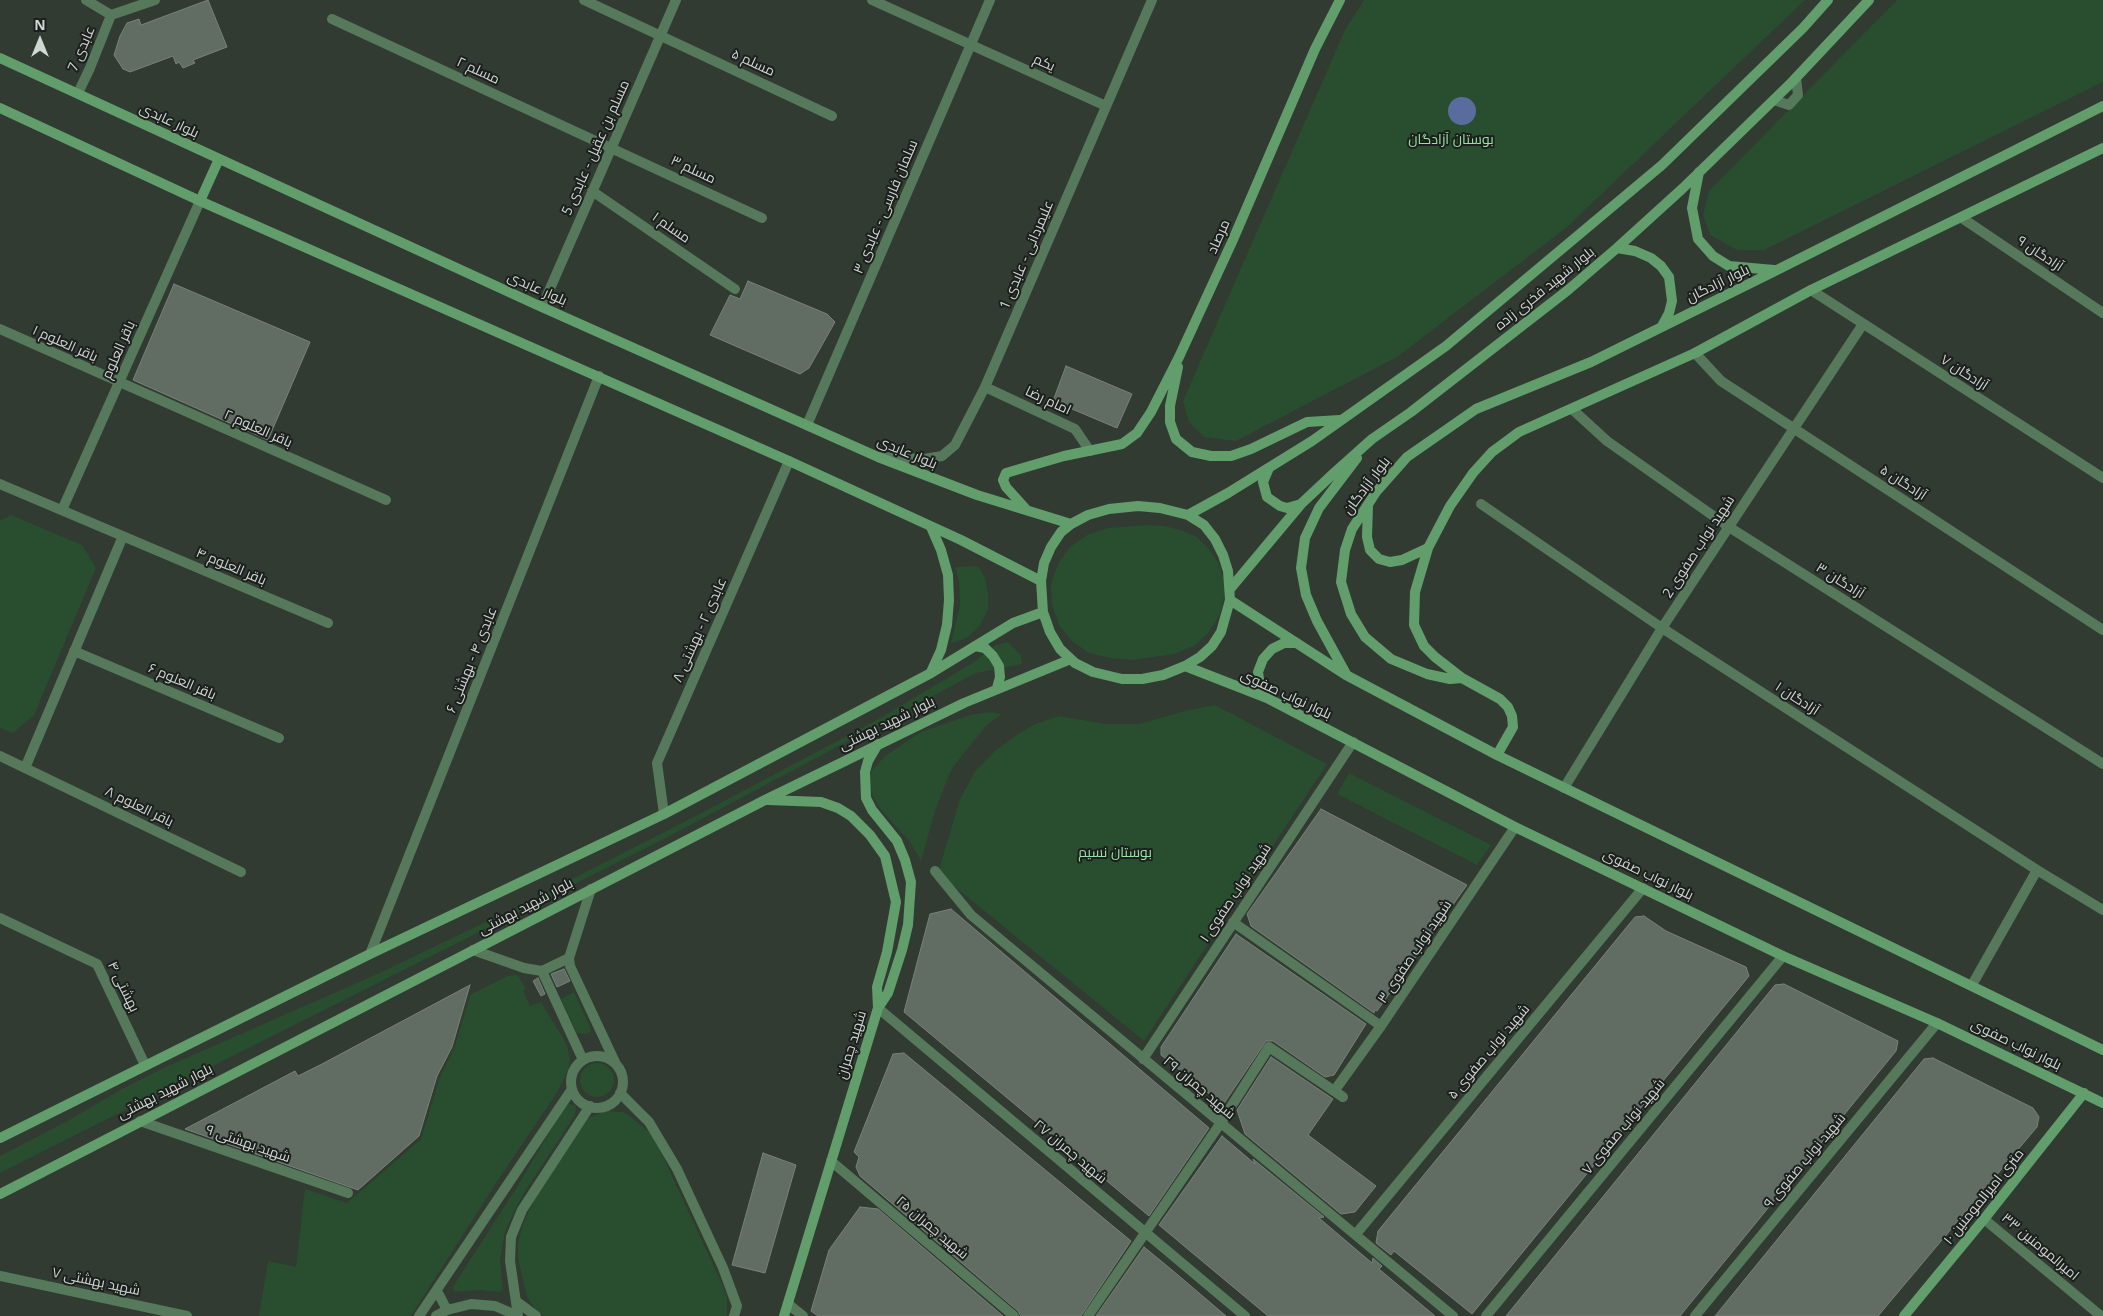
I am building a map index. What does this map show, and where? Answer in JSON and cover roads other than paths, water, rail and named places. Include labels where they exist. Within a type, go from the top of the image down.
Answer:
[{"type":"main road","name":"مرصاد","points":[[1025,509],[1006,487],[1003,480],[1006,473],[1122,444],[1138,433],[1179,357],[1232,242],[1315,49],[1340,0]]},
{"type":"main road","name":"بلوار شهید فخری زاده","points":[[1188,515],[1269,468],[1446,346],[1662,165],[1803,28],[1828,0]]},
{"type":"main road","name":"بلوار شهید فخری زاده","points":[[1230,589],[1302,503],[1372,439],[1411,412],[1568,290],[1617,248],[1700,172],[1774,100],[1869,0]]},
{"type":"main road","name":"بلوار عابدی","points":[[0,58],[542,307],[878,457],[946,484],[1071,524]]},
{"type":"main road","name":"بلوار آزادگان","points":[[1462,678],[1450,679],[1427,674],[1390,659],[1365,638],[1350,614],[1341,582],[1345,550],[1352,529],[1376,492],[1407,457],[1476,409],[1590,362],[1778,270],[2103,106]]},
{"type":"main road","points":[[0,108],[200,201],[789,460],[961,540],[1041,581]]},
{"type":"main road","points":[[1497,755],[1513,727],[1512,716],[1508,707],[1500,700],[1462,678],[1424,646],[1414,625],[1416,592],[1428,548],[1450,506],[1472,474],[1492,452],[1519,432],[1695,353],[1811,290],[2103,148]]},
{"type":"main road","points":[[200,201],[219,159]]},
{"type":"main road","points":[[1700,172],[1692,208],[1698,239],[1713,256],[1729,266],[1778,270]]},
{"type":"main road","points":[[1617,248],[1635,251],[1651,258],[1670,277],[1672,301],[1670,313],[1662,326]]},
{"type":"main road","points":[[1179,357],[1170,406],[1170,422],[1176,439],[1192,452],[1211,456],[1231,456],[1251,449],[1307,422],[1341,420]]},
{"type":"main road","points":[[1346,675],[1317,621],[1306,595],[1301,568],[1305,538],[1319,508],[1372,439]]},
{"type":"main road","points":[[1269,468],[1265,475],[1264,490],[1272,503],[1287,508],[1302,503]]},
{"type":"main road","points":[[1368,504],[1367,537],[1370,550],[1379,559],[1390,562],[1402,560],[1428,548]]},
{"type":"main road","points":[[1138,506],[1160,508],[1188,515],[1204,525],[1215,539],[1226,563],[1230,600],[1227,617],[1212,646],[1185,666],[1163,675],[1142,679],[1122,679],[1093,672],[1075,663],[1060,649],[1050,632],[1043,612],[1041,581],[1044,563],[1051,547],[1061,532],[1088,515],[1109,509],[1138,506]]},
{"type":"main road","points":[[930,673],[941,650],[947,625],[949,600],[948,575],[931,527]]},
{"type":"main road","points":[[1230,600],[1346,675],[1497,755],[2103,1050]]},
{"type":"main road","name":"بلوار شهید بهشتی","points":[[0,1138],[370,954],[664,814],[930,673],[1013,623],[1043,612]]},
{"type":"main road","points":[[1267,698],[1260,686],[1258,672],[1262,659],[1272,649],[1284,643],[1298,643]]},
{"type":"main road","points":[[975,646],[984,648],[993,656],[999,666],[1000,677],[997,688]]},
{"type":"main road","name":"بلوار شهید بهشتی","points":[[0,1194],[765,800],[997,688],[1071,659]]},
{"type":"main road","name":"بلوار نواب صفوی","points":[[1185,666],[1267,698],[1515,827],[1783,956],[1937,1023],[2103,1103]]},
{"type":"main road","points":[[878,744],[865,772],[866,798],[872,810],[896,841],[905,860],[911,882],[908,925],[902,950],[888,993],[878,1008]]},
{"type":"main road","name":"شهید چمران","points":[[765,800],[821,802],[838,808],[851,816],[870,835],[885,856],[896,902],[878,988],[878,1008],[784,1316]]},
{"type":"main road","name":"۱۰ متری امیرالمومنین","points":[[1904,1316],[2084,1093]]},
{"type":"street","points":[[86,0],[111,15],[155,0]]},
{"type":"street","name":"مسلم ۵","points":[[584,0],[661,34],[832,116]]},
{"type":"street","name":"مسلم بن عقیل - عابدی 5","points":[[542,307],[676,0]]},
{"type":"street","name":"یکم","points":[[872,0],[1106,106]]},
{"type":"street","name":"سلمان فارسی - عابدی ۳","points":[[807,425],[990,0]]},
{"type":"street","name":"علیمردانی - عابدی 1","points":[[878,457],[924,458],[942,456],[955,445],[985,387],[1152,0]]},
{"type":"street","name":"عابدی 7","points":[[78,93],[111,15]]},
{"type":"street","name":"مسلم ۲","points":[[332,19],[612,147]]},
{"type":"street","name":"مسلم ۳","points":[[612,147],[762,218]]},
{"type":"street","name":"مسلم ۱","points":[[592,191],[734,289]]},
{"type":"street","name":"باقر العلوم","points":[[62,510],[200,201]]},
{"type":"street","name":"آزادگان ۹","points":[[1962,218],[2103,313]]},
{"type":"street","name":"آزادگان ۷","points":[[1811,290],[2103,478]]},
{"type":"street","name":"شهید نواب صفوی 2","points":[[1564,788],[1662,628],[1863,324]]},
{"type":"street","name":"باقر العلوم ۱","points":[[0,330],[119,383]]},
{"type":"street","name":"آزادگان ۵","points":[[1695,353],[1721,381],[2103,630]]},
{"type":"street","name":"عابدی ۴ - بهشتی ۶","points":[[370,954],[600,376]]},
{"type":"street","name":"باقر العلوم ۲","points":[[119,383],[386,500]]},
{"type":"street","name":"امام رضا","points":[[985,387],[1075,429],[1090,451]]},
{"type":"street","name":"آزادگان ۳","points":[[1572,409],[1607,441],[1729,527],[2103,764]]},
{"type":"street","name":"عابدی ۲ - بهشتی ۸","points":[[664,814],[657,763],[789,460]]},
{"type":"street","name":"باقر العلوم ۴","points":[[0,484],[328,623]]},
{"type":"street","name":"آزادگان ۱","points":[[1481,504],[1662,628],[2037,870],[2103,910]]},
{"type":"street","points":[[0,756],[25,768],[123,536]]},
{"type":"street","name":"باقر العلوم ۶","points":[[74,651],[279,738]]},
{"type":"street","name":"شهید نواب صفوی ۱","points":[[1143,1059],[1353,742]]},
{"type":"street","name":"باقر العلوم ۸","points":[[25,768],[241,872]]},
{"type":"street","name":"شهید نواب صفوی ۳","points":[[1220,1124],[1269,1048],[1339,1093],[1381,1026],[1515,827]]},
{"type":"street","points":[[1972,985],[2037,870]]},
{"type":"street","name":"شهید چمران ۲۹","points":[[935,871],[971,915],[1453,1316]]},
{"type":"street","points":[[591,888],[569,958],[570,966],[623,1077],[620,1093],[609,1105],[602,1107],[590,1106],[578,1099],[572,1089],[572,1074],[583,1060],[591,1056],[600,1056],[609,1058],[615,1063]]},
{"type":"street","name":"شهید نواب صفوی ۵","points":[[1356,1234],[1643,888]]},
{"type":"street","name":"بهشتی ۴","points":[[0,918],[97,964],[145,1065]]},
{"type":"street","points":[[1233,922],[1381,1026]]},
{"type":"street","points":[[473,950],[524,968],[542,971],[569,958]]},
{"type":"street","name":"شهید نواب صفوی ۷","points":[[1486,1316],[1783,956]]},
{"type":"street","points":[[542,971],[583,1060]]},
{"type":"street","name":"شهید چمران ۲۷","points":[[878,1008],[1245,1316]]},
{"type":"street","name":"شهید نواب صفوی ۹","points":[[1695,1316],[1937,1023]]},
{"type":"street","points":[[419,1316],[572,1089]]},
{"type":"street","points":[[620,1093],[649,1122],[676,1169],[723,1268],[737,1306],[734,1316]]},
{"type":"street","points":[[518,1316],[510,1261],[511,1237],[522,1210],[590,1106]]},
{"type":"street","name":"شهید بهشتی ۹","points":[[140,1121],[348,1193]]},
{"type":"street","points":[[1088,1316],[1220,1124]]},
{"type":"street","name":"شهید چمران ۲۵","points":[[831,1161],[1014,1316]]},
{"type":"street","name":"امیرالمومنین ۳۳","points":[[1984,1219],[2101,1316]]},
{"type":"street","name":"شهید بهشتی ۷","points":[[0,1276],[186,1316]]},
{"type":"street","points":[[437,1291],[447,1310]]},
{"type":"street","points":[[516,1301],[536,1316]]},
{"type":"street","points":[[436,1316],[447,1310],[471,1304],[495,1306],[518,1316]]},
{"type":"street","points":[[788,1304],[803,1316]]},
{"type":"water","points":[[1462,97],[1472,101],[1476,111],[1472,121],[1462,125],[1452,121],[1448,111],[1452,101]]},
{"type":"park label","name":"بوستان آزادگان","points":[[1451,140]]},
{"type":"park label","name":"بوستان نسیم","points":[[1115,853]]}]
